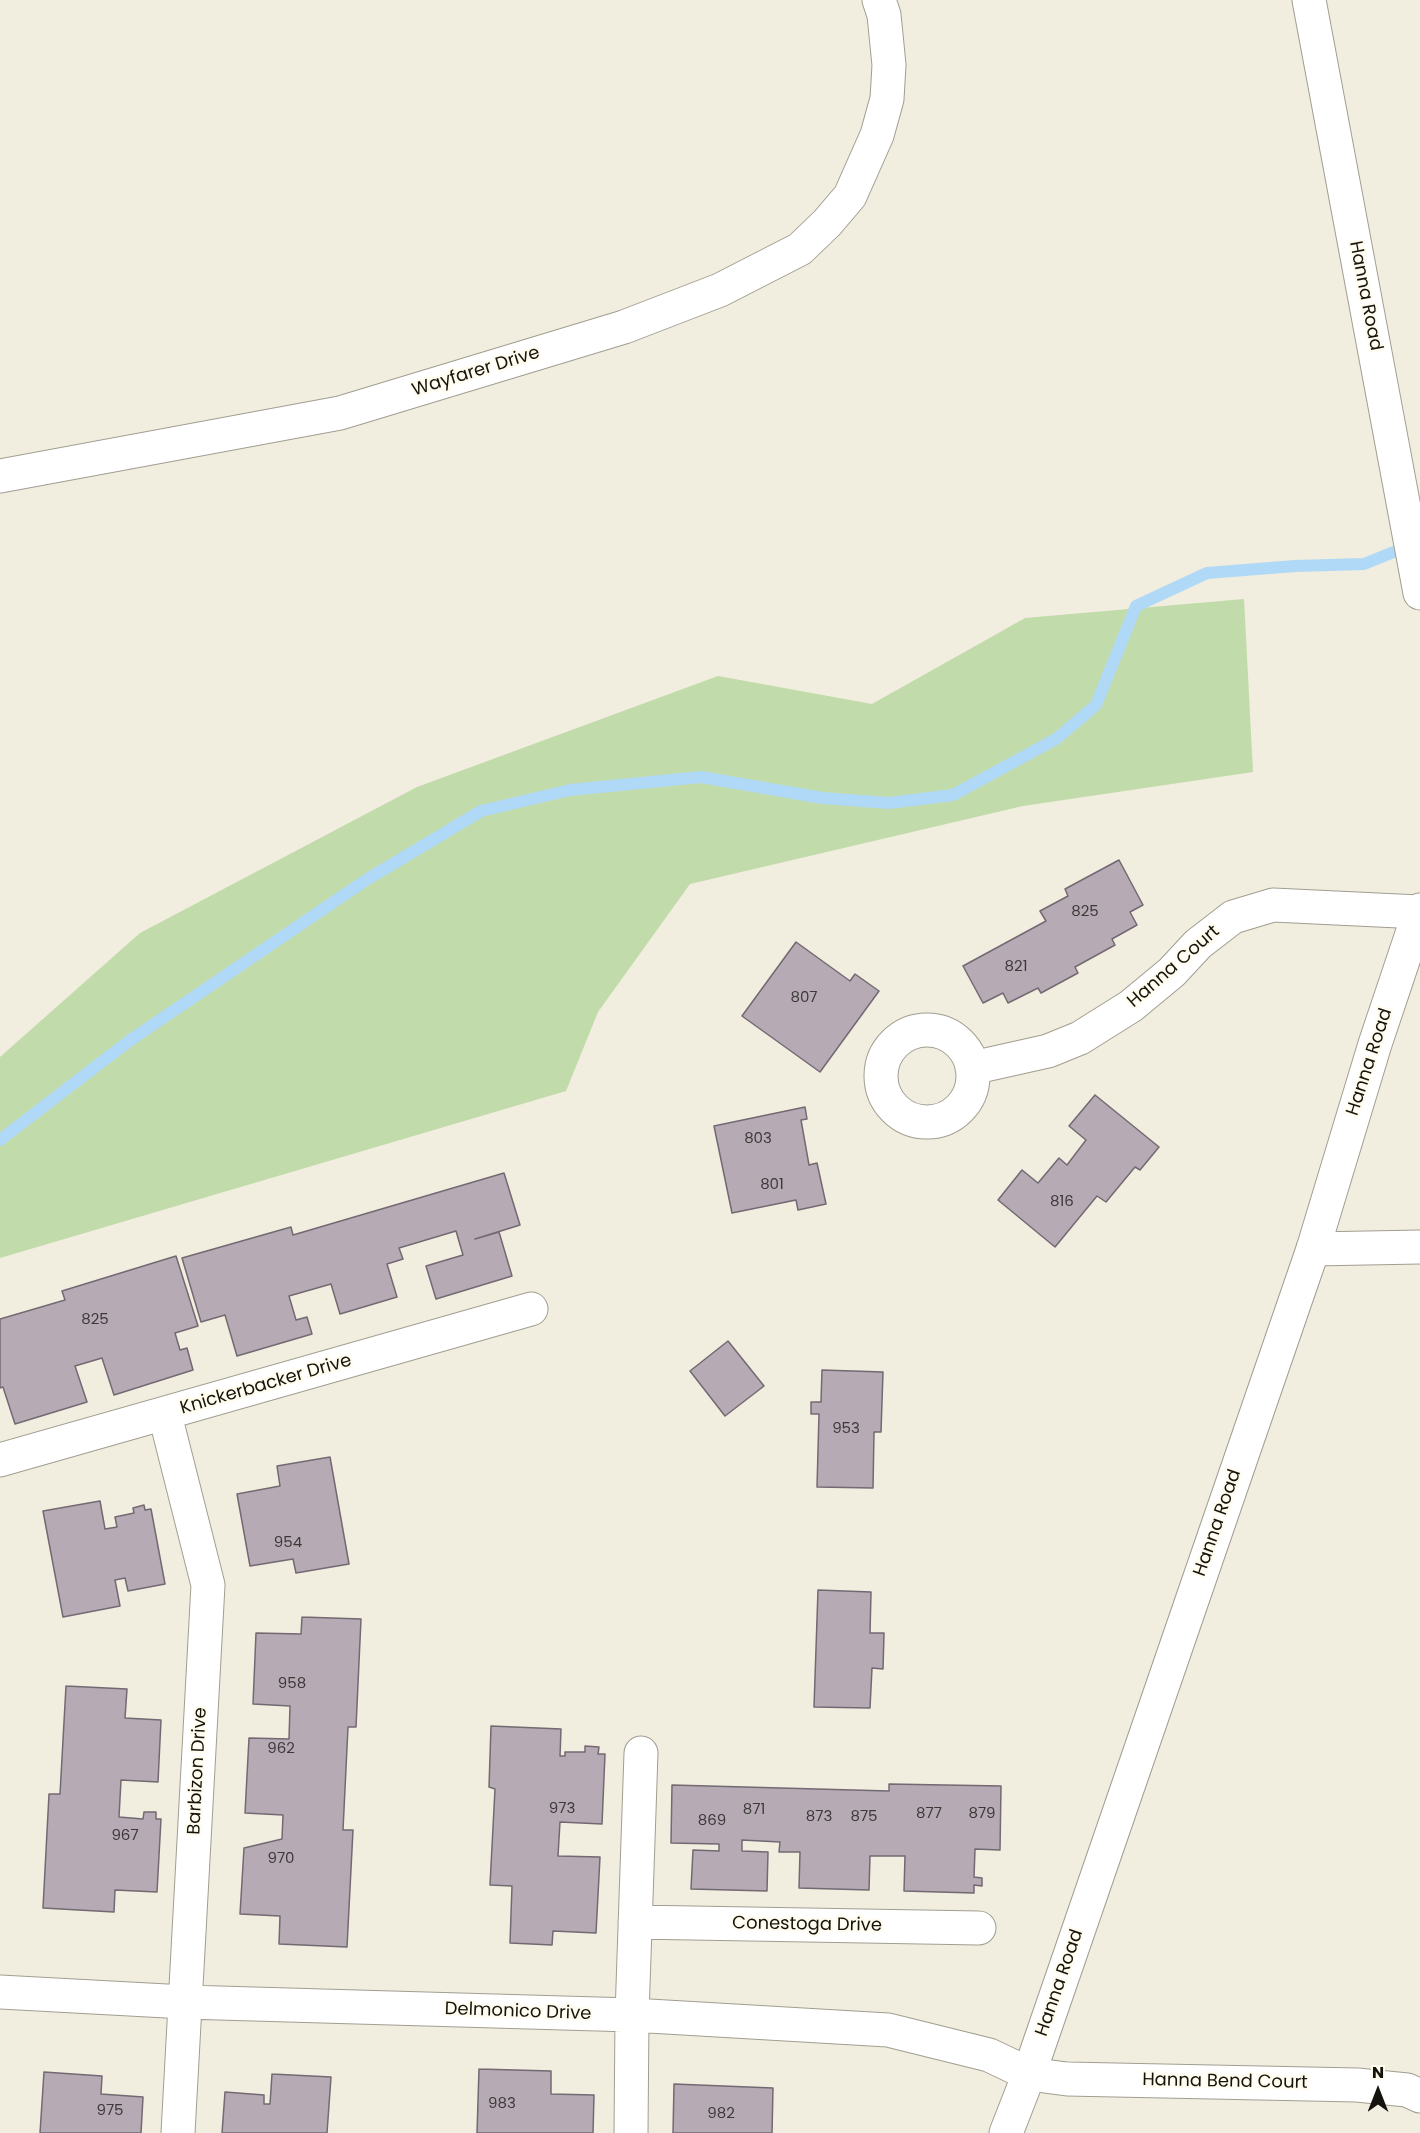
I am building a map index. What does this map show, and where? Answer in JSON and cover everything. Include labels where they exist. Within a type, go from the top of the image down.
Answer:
[{"type":"street","name":"Wayfarer Drive","points":[[0,477],[340,413],[624,327],[720,290],[800,249],[850,196],[877,135],[887,99],[889,65],[884,15],[879,0]]},
{"type":"street","name":"Hanna Road","points":[[1309,0],[1420,593]]},
{"type":"street","name":"Hanna Court","points":[[972,1068],[1047,1051],[1080,1038],[1131,1006],[1172,972],[1198,944],[1233,917],[1273,905],[1420,911]]},
{"type":"street","name":"Hanna Road","points":[[1006,2133],[1029,2074],[1313,1249],[1375,1044],[1420,911]]},
{"type":"street","points":[[1313,1249],[1420,1247]]},
{"type":"street","name":"Knickerbacker Drive","points":[[0,1460],[531,1309]]},
{"type":"street","name":"Barbizon Drive","points":[[165,1414],[208,1585],[178,2133]]},
{"type":"street","points":[[631,2133],[632,2015],[641,1753]]},
{"type":"street","name":"Conestoga Drive","points":[[635,1922],[979,1928]]},
{"type":"street","name":"Delmonico Drive","points":[[0,1992],[185,2002],[632,2015],[888,2030],[989,2055],[1029,2074]]},
{"type":"street","name":"Hanna Bend Court","points":[[1029,2074],[1066,2079],[1357,2085],[1407,2090],[1420,2096]]},
{"type":"green space","points":[[1244,599],[1253,772],[1023,806],[690,884],[598,1012],[566,1091],[0,1258],[0,1057],[140,933],[417,787],[718,676],[872,704],[1025,618]]},
{"type":"building","points":[[1119,860],[1143,905],[1130,912],[1137,925],[1112,939],[1115,945],[1075,967],[1078,973],[1041,993],[1038,988],[1008,1003],[1003,993],[983,1003],[963,966],[1046,921],[1040,911],[1068,896],[1065,889]]},
{"type":"building","points":[[796,942],[850,981],[855,974],[879,991],[820,1072],[742,1016]]},
{"type":"building","points":[[1095,1095],[1159,1147],[1140,1170],[1135,1167],[1106,1202],[1097,1196],[1055,1247],[998,1200],[1022,1170],[1038,1183],[1059,1158],[1067,1165],[1086,1140],[1069,1126]]},
{"type":"building","points":[[805,1107],[807,1119],[801,1120],[809,1165],[817,1163],[826,1204],[798,1210],[796,1200],[732,1213],[714,1126]]},
{"type":"building","points":[[504,1173],[520,1225],[475,1239],[499,1232],[512,1276],[436,1299],[426,1266],[463,1255],[456,1231],[399,1248],[403,1259],[387,1264],[397,1297],[340,1314],[331,1284],[289,1296],[296,1320],[307,1317],[312,1334],[237,1356],[225,1315],[201,1322],[182,1258],[291,1227],[293,1235]]},
{"type":"building","points":[[176,1256],[198,1326],[175,1333],[180,1350],[187,1348],[193,1370],[114,1395],[102,1358],[75,1366],[87,1402],[15,1424],[3,1387],[0,1388],[0,1319],[65,1300],[62,1291]]},
{"type":"building","points":[[728,1341],[764,1386],[725,1416],[690,1371]]},
{"type":"building","points":[[822,1370],[883,1372],[881,1432],[874,1432],[873,1488],[817,1487],[819,1414],[811,1414],[811,1402],[821,1402]]},
{"type":"building","points":[[330,1457],[349,1564],[296,1573],[293,1559],[250,1566],[237,1494],[280,1486],[277,1466]]},
{"type":"building","points":[[100,1501],[105,1529],[117,1527],[115,1517],[134,1513],[133,1508],[144,1505],[145,1510],[151,1509],[165,1584],[128,1591],[125,1578],[115,1580],[120,1606],[63,1617],[43,1511]]},
{"type":"building","points":[[818,1590],[871,1592],[870,1633],[884,1633],[883,1669],[872,1668],[870,1708],[814,1707]]},
{"type":"building","points":[[302,1617],[361,1619],[356,1727],[348,1727],[343,1830],[353,1830],[347,1947],[279,1944],[280,1916],[240,1914],[244,1848],[282,1839],[283,1815],[245,1813],[249,1738],[289,1739],[290,1706],[253,1704],[256,1633],[301,1634]]},
{"type":"building","points":[[66,1686],[127,1689],[125,1718],[161,1720],[158,1782],[121,1780],[119,1817],[143,1819],[144,1812],[156,1812],[156,1819],[161,1819],[157,1892],[115,1890],[114,1912],[43,1908],[49,1794],[60,1794]]},
{"type":"building","points":[[491,1726],[561,1729],[560,1756],[565,1756],[565,1752],[585,1752],[585,1746],[599,1747],[598,1754],[605,1754],[602,1824],[560,1822],[558,1856],[600,1857],[596,1933],[553,1931],[552,1945],[510,1943],[512,1886],[490,1885],[495,1789],[489,1787]]},
{"type":"building","points":[[889,1784],[1001,1786],[1000,1850],[975,1849],[974,1877],[982,1878],[982,1886],[974,1885],[974,1893],[904,1891],[905,1856],[870,1856],[869,1890],[799,1888],[800,1852],[779,1852],[780,1842],[742,1840],[742,1851],[768,1852],[767,1891],[691,1889],[693,1850],[719,1851],[719,1844],[671,1843],[672,1785],[889,1791]]},
{"type":"building","points":[[479,2069],[551,2071],[551,2094],[594,2095],[593,2133],[477,2133]]},
{"type":"building","points":[[44,2072],[102,2076],[101,2094],[143,2097],[141,2133],[40,2133]]},
{"type":"building","points":[[272,2074],[331,2077],[327,2133],[222,2133],[225,2092],[264,2095],[264,2104],[270,2104]]},
{"type":"building","points":[[674,2084],[773,2088],[772,2133],[673,2133]]},
{"type":"waterway","points":[[0,1140],[129,1041],[366,880],[481,811],[570,790],[701,777],[822,798],[889,803],[953,795],[1056,739],[1096,705],[1136,606],[1207,573],[1295,566],[1364,564],[1411,545]]}]
